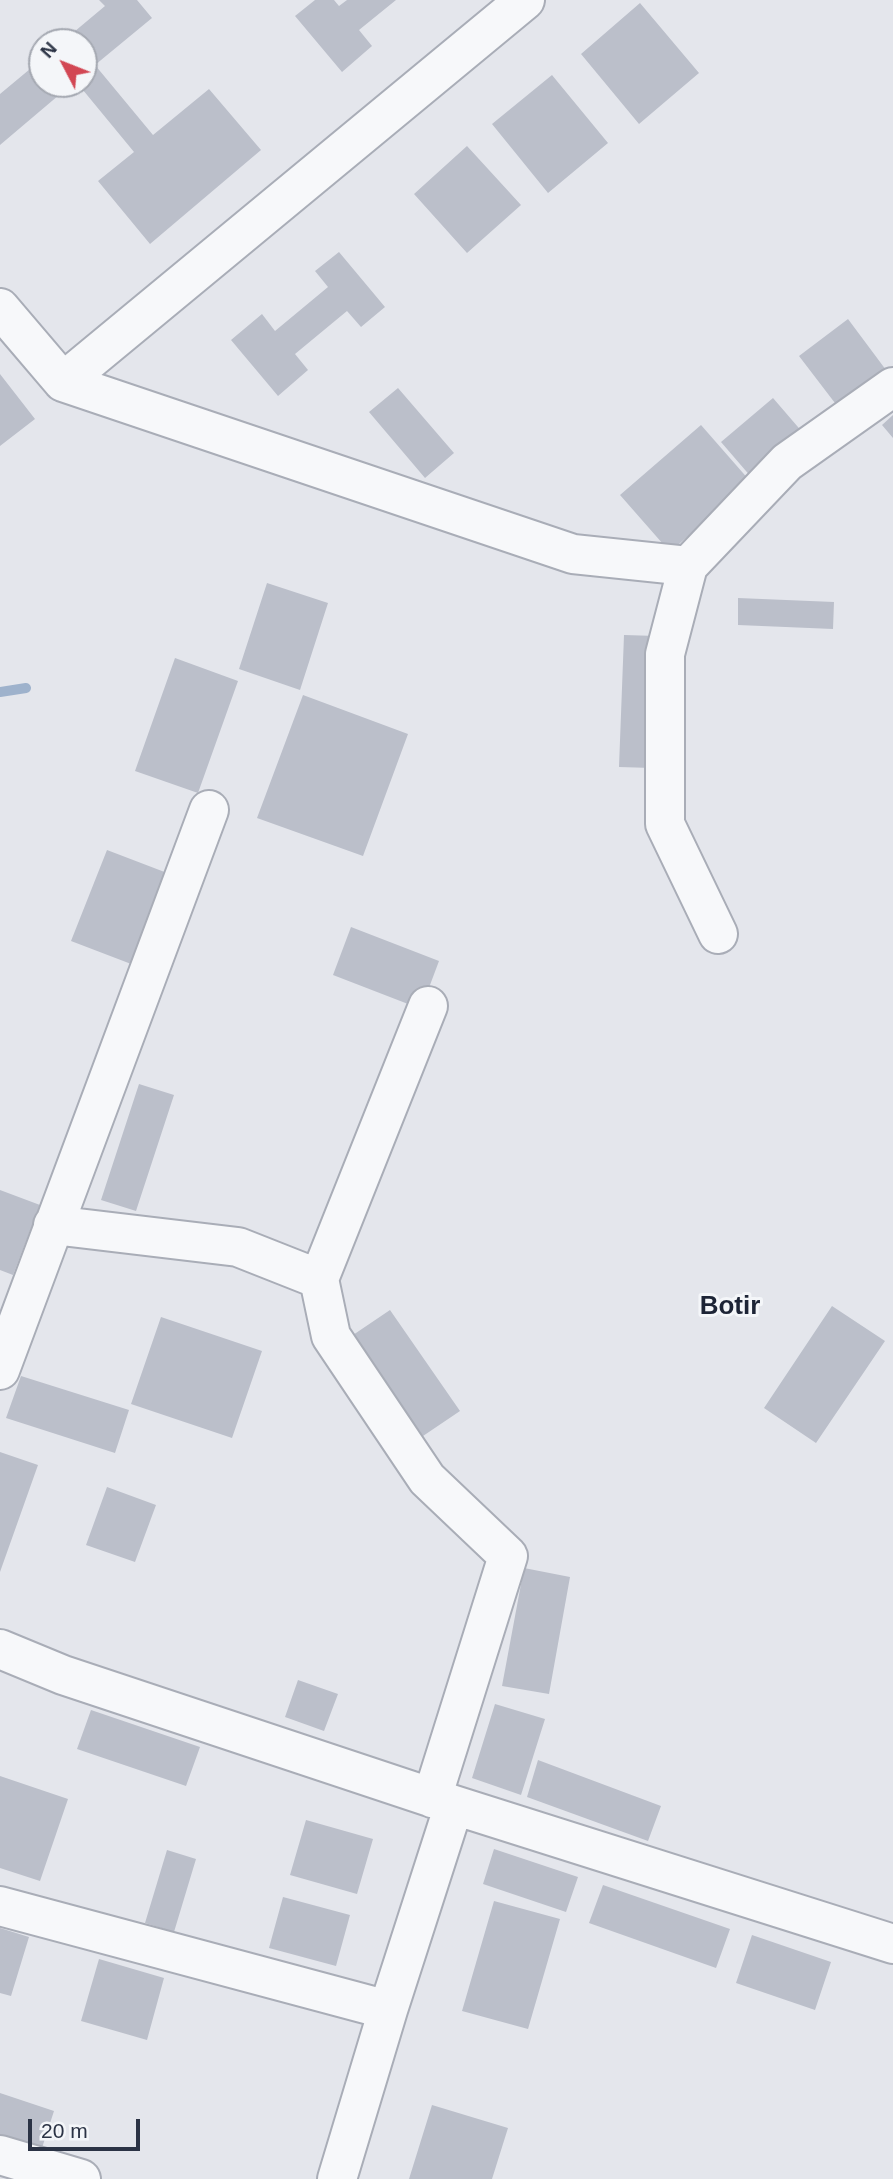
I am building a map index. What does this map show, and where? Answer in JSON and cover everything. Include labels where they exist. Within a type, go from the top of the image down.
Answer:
[{"type":"street","points":[[63,382],[525,0]]},
{"type":"street","points":[[0,308],[63,382],[573,554],[688,566]]},
{"type":"street","points":[[718,934],[665,824],[665,654],[688,566],[787,462],[893,387]]},
{"type":"street","points":[[0,1370],[209,810]]},
{"type":"street","points":[[337,2179],[388,2010],[508,1556],[427,1479],[331,1336],[319,1279],[428,1006]]},
{"type":"street","points":[[52,1225],[238,1247],[319,1279]]},
{"type":"street","points":[[0,1649],[62,1675],[443,1802],[893,1944]]},
{"type":"street","points":[[0,1906],[388,2010]]},
{"type":"street","points":[[0,2155],[81,2179]]},
{"type":"building","points":[[99,0],[137,0],[152,18],[98,63],[98,28],[79,28],[105,6]]},
{"type":"building","points":[[315,0],[334,0],[339,6],[347,0],[396,0],[359,30],[372,46],[342,72],[295,16]]},
{"type":"building","points":[[640,3],[699,73],[639,124],[581,54]]},
{"type":"building","points":[[98,69],[153,135],[209,89],[261,150],[150,244],[98,181],[134,152],[90,98],[98,98]]},
{"type":"building","points":[[28,71],[28,98],[55,98],[0,145],[0,94]]},
{"type":"building","points":[[552,75],[608,143],[548,193],[492,124]]},
{"type":"building","points":[[467,146],[521,205],[467,253],[414,194]]},
{"type":"building","points":[[339,252],[385,307],[361,327],[347,311],[295,354],[308,370],[278,396],[231,340],[262,314],[275,331],[328,287],[315,271]]},
{"type":"building","points":[[848,319],[886,370],[838,407],[799,356]]},
{"type":"building","points":[[0,374],[35,419],[0,446]]},
{"type":"building","points":[[398,388],[454,453],[425,478],[369,412]]},
{"type":"building","points":[[773,398],[804,434],[752,478],[721,442]]},
{"type":"building","points":[[893,415],[893,438],[882,425]]},
{"type":"building","points":[[701,425],[750,481],[670,552],[620,495]]},
{"type":"building","points":[[267,583],[328,603],[300,690],[239,669]]},
{"type":"building","points":[[738,598],[834,602],[833,629],[738,625]]},
{"type":"building","points":[[624,635],[657,636],[652,768],[619,767]]},
{"type":"building","points":[[175,658],[238,681],[198,793],[135,771]]},
{"type":"building","points":[[303,695],[408,734],[363,856],[257,818]]},
{"type":"building","points":[[107,850],[175,876],[139,967],[71,941]]},
{"type":"building","points":[[351,927],[439,961],[421,1009],[333,975]]},
{"type":"building","points":[[139,1084],[174,1095],[136,1211],[101,1200]]},
{"type":"building","points":[[0,1190],[40,1205],[13,1275],[0,1270]]},
{"type":"building","points":[[832,1306],[885,1341],[816,1443],[764,1408]]},
{"type":"building","points":[[390,1310],[460,1411],[423,1436],[353,1335]]},
{"type":"building","points":[[161,1317],[262,1351],[232,1438],[131,1404]]},
{"type":"building","points":[[21,1376],[129,1410],[115,1453],[6,1418]]},
{"type":"building","points":[[0,1452],[38,1465],[0,1572]]},
{"type":"building","points":[[107,1487],[156,1505],[135,1562],[86,1545]]},
{"type":"building","points":[[524,1568],[570,1577],[549,1694],[502,1686]]},
{"type":"building","points":[[298,1680],[338,1694],[324,1731],[285,1717]]},
{"type":"building","points":[[495,1704],[545,1719],[521,1795],[472,1778]]},
{"type":"building","points":[[91,1710],[200,1747],[186,1786],[77,1749]]},
{"type":"building","points":[[538,1760],[661,1806],[648,1841],[527,1797]]},
{"type":"building","points":[[0,1776],[68,1799],[40,1881],[0,1868]]},
{"type":"building","points":[[306,1820],[373,1839],[357,1894],[290,1875]]},
{"type":"building","points":[[494,1849],[578,1877],[566,1912],[483,1884]]},
{"type":"building","points":[[167,1850],[196,1859],[174,1932],[145,1923]]},
{"type":"building","points":[[603,1885],[730,1929],[716,1968],[589,1923]]},
{"type":"building","points":[[283,1897],[350,1915],[336,1966],[269,1948]]},
{"type":"building","points":[[494,1901],[560,1919],[528,2029],[462,2011]]},
{"type":"building","points":[[0,1928],[29,1937],[11,1996],[0,1993]]},
{"type":"building","points":[[752,1935],[831,1962],[815,2010],[736,1983]]},
{"type":"building","points":[[99,1959],[164,1978],[147,2040],[81,2021]]},
{"type":"building","points":[[0,2093],[54,2111],[40,2154],[0,2141]]},
{"type":"building","points":[[432,2105],[508,2128],[492,2179],[409,2179]]},
{"type":"waterway","points":[[0,692],[26,688]]},
{"type":"district","name":"Botir","points":[[730,1307]]}]
